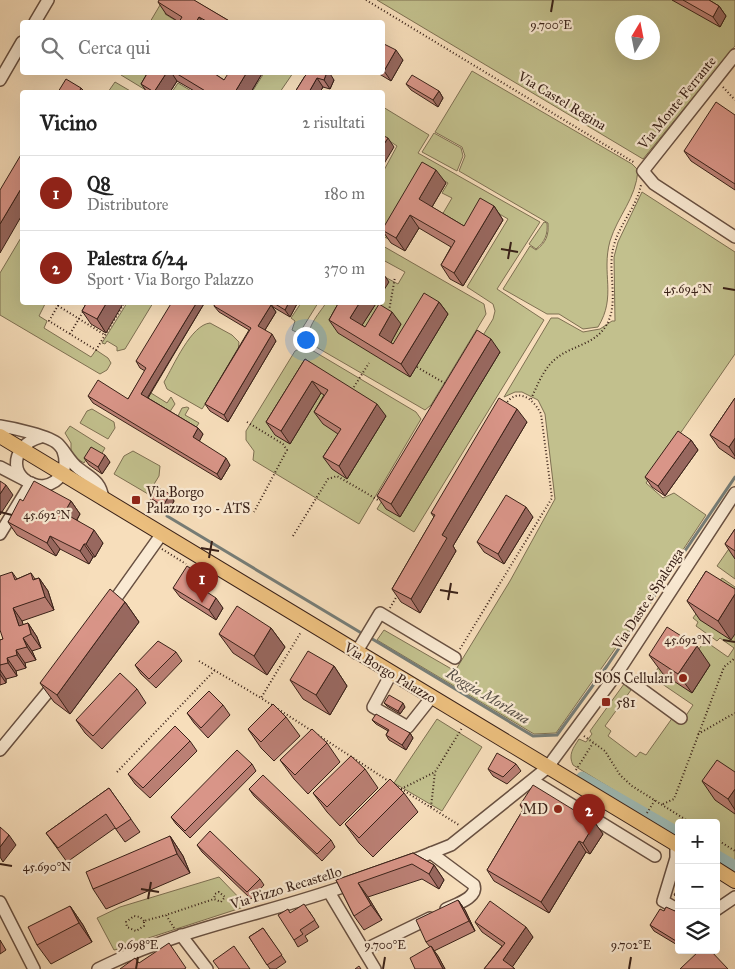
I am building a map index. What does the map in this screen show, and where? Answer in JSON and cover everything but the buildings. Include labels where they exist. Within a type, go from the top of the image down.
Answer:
[{"type":"main road","name":"Via Borgo Palazzo","points":[[0,436],[161,535],[358,649],[391,674],[675,844]]},
{"type":"main road","points":[[720,872],[735,881]]},
{"type":"street","points":[[36,20],[48,0]]},
{"type":"street","points":[[0,80],[20,45]]},
{"type":"street","name":"Via Monte Ferrante","points":[[643,171],[735,55]]},
{"type":"street","points":[[643,171],[654,184],[735,237]]},
{"type":"street","points":[[0,426],[56,442],[76,467],[98,482],[102,488],[103,499]]},
{"type":"street","points":[[29,482],[18,468],[17,460],[20,448],[29,440],[40,437]]},
{"type":"street","points":[[0,468],[29,482],[48,485],[62,474],[65,457],[62,449]]},
{"type":"street","points":[[0,534],[29,482]]},
{"type":"street","name":"Via Daste e Spalenga","points":[[547,768],[618,672],[735,493]]},
{"type":"street","points":[[102,618],[161,535]]},
{"type":"street","points":[[358,649],[380,613],[455,658]]},
{"type":"street","points":[[0,750],[63,672]]},
{"type":"street","points":[[618,672],[681,718]]},
{"type":"street","points":[[391,674],[372,706],[408,727],[432,698]]},
{"type":"street","points":[[394,867],[451,845],[534,781],[547,768]]},
{"type":"street","points":[[534,781],[654,856]]},
{"type":"street","points":[[364,950],[474,893],[474,884],[431,853]]},
{"type":"street","points":[[675,861],[663,901],[677,909]]},
{"type":"street","name":"Via Pizzo Recastello","points":[[99,969],[137,950],[181,935],[329,892],[366,878]]},
{"type":"street","points":[[329,892],[375,969]]},
{"type":"street","points":[[717,909],[735,896]]},
{"type":"street","points":[[0,902],[34,969]]},
{"type":"street","points":[[181,935],[207,969]]},
{"type":"path","name":"Via Castel Regina","points":[[366,0],[634,162],[643,171]]},
{"type":"path","points":[[715,80],[735,100]]},
{"type":"path","points":[[531,399],[550,364],[559,356],[585,343],[603,330],[610,315],[613,299],[612,257],[614,242],[641,188],[643,171]]},
{"type":"path","points":[[388,314],[395,277]]},
{"type":"path","points":[[70,334],[87,305]]},
{"type":"path","points":[[105,335],[58,306],[49,321],[96,350],[123,305]]},
{"type":"path","points":[[351,392],[369,363]]},
{"type":"path","points":[[417,367],[448,386]]},
{"type":"path","points":[[455,658],[552,498],[541,414],[531,399],[515,397],[508,400],[503,408]]},
{"type":"path","points":[[247,422],[283,444],[286,450],[254,512]]},
{"type":"path","points":[[293,536],[328,479],[337,476],[378,500]]},
{"type":"path","points":[[384,616],[400,591]]},
{"type":"path","points":[[261,698],[301,632]]},
{"type":"path","points":[[662,804],[674,799],[724,667],[735,658]]},
{"type":"path","points":[[199,661],[261,698],[463,828]]},
{"type":"path","points":[[118,772],[215,670]]},
{"type":"path","points":[[698,734],[735,713]]},
{"type":"path","points":[[431,808],[436,772],[468,720]]},
{"type":"path","points":[[581,734],[605,751],[620,775],[632,786],[685,819]]},
{"type":"path","points":[[569,781],[593,743]]},
{"type":"path","points":[[401,789],[436,772]]},
{"type":"path","points":[[647,812],[655,800]]},
{"type":"path","points":[[720,842],[735,851]]},
{"type":"path","points":[[144,921],[214,900],[221,902],[225,897],[219,892],[215,894],[214,900]]},
{"type":"path","points":[[166,915],[174,930],[181,935]]},
{"type":"path","points":[[134,916],[140,917],[144,921],[141,930],[136,931],[127,927],[126,922],[134,916]]},
{"type":"shaded area","points":[[163,0],[172,2],[165,14],[175,20],[151,20]]},
{"type":"shaded area","points":[[377,0],[735,0],[735,46],[643,159]]},
{"type":"shaded area","points":[[472,71],[632,164],[638,170],[634,190],[610,241],[607,264],[607,305],[598,327],[583,329],[559,314],[547,314],[503,289],[530,246],[536,250],[542,245],[547,235],[548,223],[459,171],[465,156],[462,147],[435,132]]},
{"type":"shaded area","points":[[121,75],[161,75],[150,90],[146,90]]},
{"type":"shaded area","points":[[263,75],[292,75],[281,90],[253,90]]},
{"type":"shaded area","points":[[115,82],[129,90],[109,90]]},
{"type":"shaded area","points":[[178,83],[190,90],[173,90]]},
{"type":"shaded area","points":[[385,108],[429,135],[418,153],[540,222],[497,289],[544,320],[414,532],[377,509],[493,319],[495,311],[493,304],[467,287],[508,219],[491,209],[474,234],[442,215],[452,198],[442,193],[448,183],[431,173],[390,240],[385,237],[385,168],[397,146],[385,138]]},
{"type":"shaded area","points":[[434,133],[461,148],[463,156],[457,171],[422,152]]},
{"type":"shaded area","points":[[642,192],[735,252],[735,354],[646,483],[663,498],[674,493],[706,515],[655,592],[556,733],[534,734],[377,640],[384,630],[455,671],[510,581],[555,499],[545,414],[538,400],[522,392],[515,392],[504,397],[551,318],[558,318],[583,332],[600,329],[615,321],[614,257],[618,242]]},
{"type":"shaded area","points":[[544,222],[547,223],[547,231],[544,241],[536,249],[529,244]]},
{"type":"shaded area","points":[[20,239],[20,305],[44,305],[39,316],[47,321],[44,328],[91,357],[96,350],[108,358],[111,363],[107,370],[100,374],[0,315],[0,273]]},
{"type":"shaded area","points":[[385,247],[484,304],[486,314],[431,405],[425,410],[311,344],[309,339],[310,328],[325,305],[385,305],[385,277],[398,284],[405,272],[385,261]]},
{"type":"shaded area","points":[[126,305],[152,305],[125,349],[117,351],[117,347],[107,341],[105,344],[102,343]]},
{"type":"shaded area","points":[[300,305],[317,305],[300,332],[292,330],[295,321],[291,318]]},
{"type":"shaded area","points":[[210,323],[232,335],[239,342],[238,353],[202,409],[167,389],[164,382],[190,338],[203,325]]},
{"type":"shaded area","points":[[303,347],[310,349],[416,412],[421,419],[359,524],[253,460],[254,451],[246,440],[246,431],[295,351]]},
{"type":"shaded area","points":[[151,393],[167,403],[171,397],[175,404],[169,413],[147,400]]},
{"type":"shaded area","points":[[182,408],[189,408],[185,415],[199,423],[195,429],[177,418]]},
{"type":"shaded area","points":[[92,409],[114,422],[115,428],[108,439],[80,423],[87,411]]},
{"type":"shaded area","points":[[70,426],[105,448],[101,455],[92,450],[84,463],[71,455],[71,443],[65,433]]},
{"type":"shaded area","points":[[133,451],[160,466],[159,476],[148,494],[114,474],[124,456]]},
{"type":"shaded area","points":[[735,540],[735,579],[717,566]]},
{"type":"shaded area","points":[[722,578],[735,587],[735,864],[720,855],[720,819],[675,819],[675,828],[573,765],[571,758],[573,749],[579,739],[586,742],[592,734],[590,731],[624,684],[631,690],[605,726],[611,731],[608,736],[636,757],[640,752],[646,755],[673,717],[681,723],[693,705],[652,677],[679,637],[698,650],[705,641],[728,657],[734,648],[720,638],[717,641],[696,626],[698,622],[693,618]]},
{"type":"shaded area","points":[[437,719],[482,747],[442,811],[394,783]]},
{"type":"shaded area","points":[[219,877],[247,906],[130,944],[128,947],[114,950],[97,918],[120,907]]},
{"type":"waterway","name":"Roggia Morlana","points":[[369,637],[533,736],[557,735],[607,666],[735,477]]},
{"type":"waterway","name":"Roggia Morlana","points":[[167,516],[363,634]]},
{"type":"waterway","points":[[582,777],[675,831]]},
{"type":"waterway","points":[[720,857],[735,866]]},
{"type":"place","name":"Via Borgo Palazzo 130 - ATS","points":[[136,500]]},
{"type":"place","name":"Q8","points":[[202,603]]},
{"type":"place","name":"SOS Cellulari","points":[[683,678]]},
{"type":"place","name":"581","points":[[606,702]]},
{"type":"place","name":"MD","points":[[558,809]]},
{"type":"place","name":"Palestra 6/24","points":[[589,835]]}]
